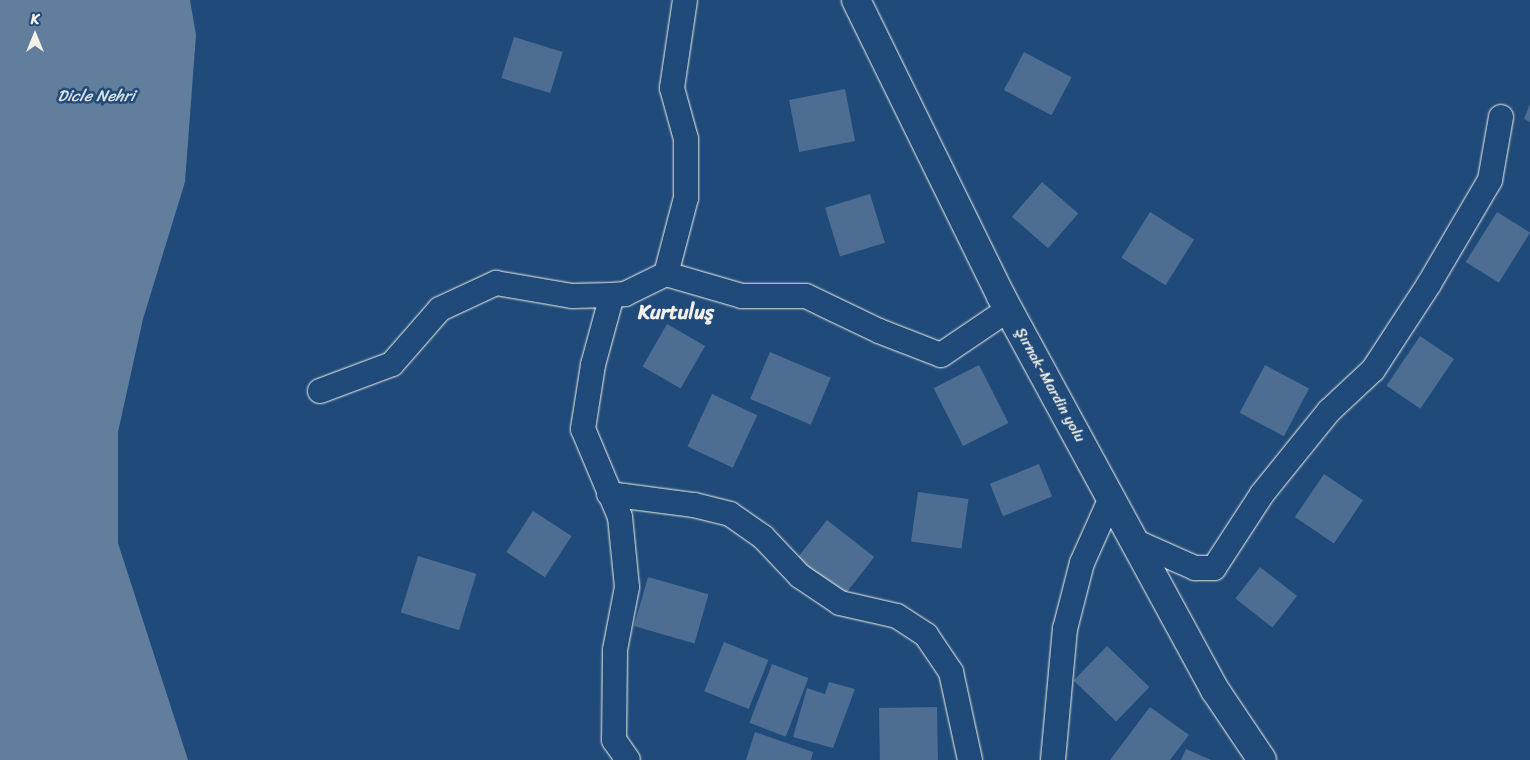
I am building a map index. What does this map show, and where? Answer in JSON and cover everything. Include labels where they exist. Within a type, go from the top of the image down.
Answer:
[{"type":"main road","name":"Şırnak-Mardin yolu","points":[[856,0],[1009,309],[1215,690],[1262,760]]},
{"type":"street","points":[[666,274],[686,198],[686,139],[672,88],[685,0]]},
{"type":"street","points":[[1134,541],[1195,568],[1214,568],[1262,494],[1292,456],[1329,411],[1373,370],[1429,284],[1490,180],[1502,117]]},
{"type":"street","points":[[320,391],[392,364],[440,309],[496,283],[572,296],[612,295],[625,294],[666,274],[742,296],[806,296],[879,331],[941,355],[1009,309]]},
{"type":"street","points":[[612,295],[593,366],[583,428],[620,518],[628,587],[615,650],[614,740],[628,760]]},
{"type":"street","points":[[609,494],[694,504],[730,514],[763,537],[800,576],[840,602],[897,616],[926,635],[951,672],[970,760]]},
{"type":"street","points":[[1053,760],[1066,629],[1082,563],[1111,498]]},
{"type":"water","name":"Dicle Nehri","points":[[0,0],[190,0],[196,35],[185,182],[143,319],[118,432],[118,543],[188,760],[0,760]]},
{"type":"building","points":[[514,37],[563,52],[550,93],[501,78]]},
{"type":"building","points":[[1024,52],[1072,77],[1051,115],[1004,90]]},
{"type":"building","points":[[845,89],[855,141],[799,152],[789,100]]},
{"type":"building","points":[[1530,104],[1530,122],[1524,119]]},
{"type":"building","points":[[1042,182],[1078,213],[1048,248],[1012,217]]},
{"type":"building","points":[[870,194],[885,243],[840,257],[825,208]]},
{"type":"building","points":[[1150,212],[1194,240],[1165,285],[1121,258]]},
{"type":"building","points":[[1497,212],[1530,233],[1499,283],[1466,262]]},
{"type":"building","points":[[667,324],[705,346],[681,388],[642,366]]},
{"type":"building","points":[[1420,336],[1454,359],[1420,409],[1386,386]]},
{"type":"building","points":[[770,352],[831,378],[811,425],[750,399]]},
{"type":"building","points":[[979,365],[1009,423],[963,446],[934,388]]},
{"type":"building","points":[[1265,365],[1309,388],[1284,436],[1240,413]]},
{"type":"building","points":[[712,394],[757,415],[733,468],[687,447]]},
{"type":"building","points":[[1039,464],[1052,496],[1003,516],[990,484]]},
{"type":"building","points":[[1324,474],[1363,500],[1334,543],[1295,517]]},
{"type":"building","points":[[918,492],[969,499],[962,549],[911,542]]},
{"type":"building","points":[[533,511],[572,536],[545,577],[506,552]]},
{"type":"building","points":[[827,520],[874,557],[843,597],[796,560]]},
{"type":"building","points":[[418,556],[476,574],[459,630],[401,612]]},
{"type":"building","points":[[1260,567],[1297,596],[1272,627],[1235,599]]},
{"type":"building","points":[[648,577],[709,594],[695,643],[634,626]]},
{"type":"building","points":[[724,642],[769,660],[749,709],[704,691]]},
{"type":"building","points":[[1107,646],[1149,687],[1116,722],[1074,681]]},
{"type":"building","points":[[772,664],[808,678],[786,737],[749,723]]},
{"type":"building","points":[[829,682],[855,689],[833,748],[793,737],[807,688],[825,694]]},
{"type":"building","points":[[937,707],[938,760],[880,760],[879,708]]},
{"type":"building","points":[[1150,707],[1189,735],[1170,760],[1110,760]]},
{"type":"building","points":[[755,732],[813,752],[811,760],[746,760]]},
{"type":"building","points":[[1186,749],[1211,760],[1181,760]]},
{"type":"district","name":"Kurtuluş","points":[[676,312]]}]
